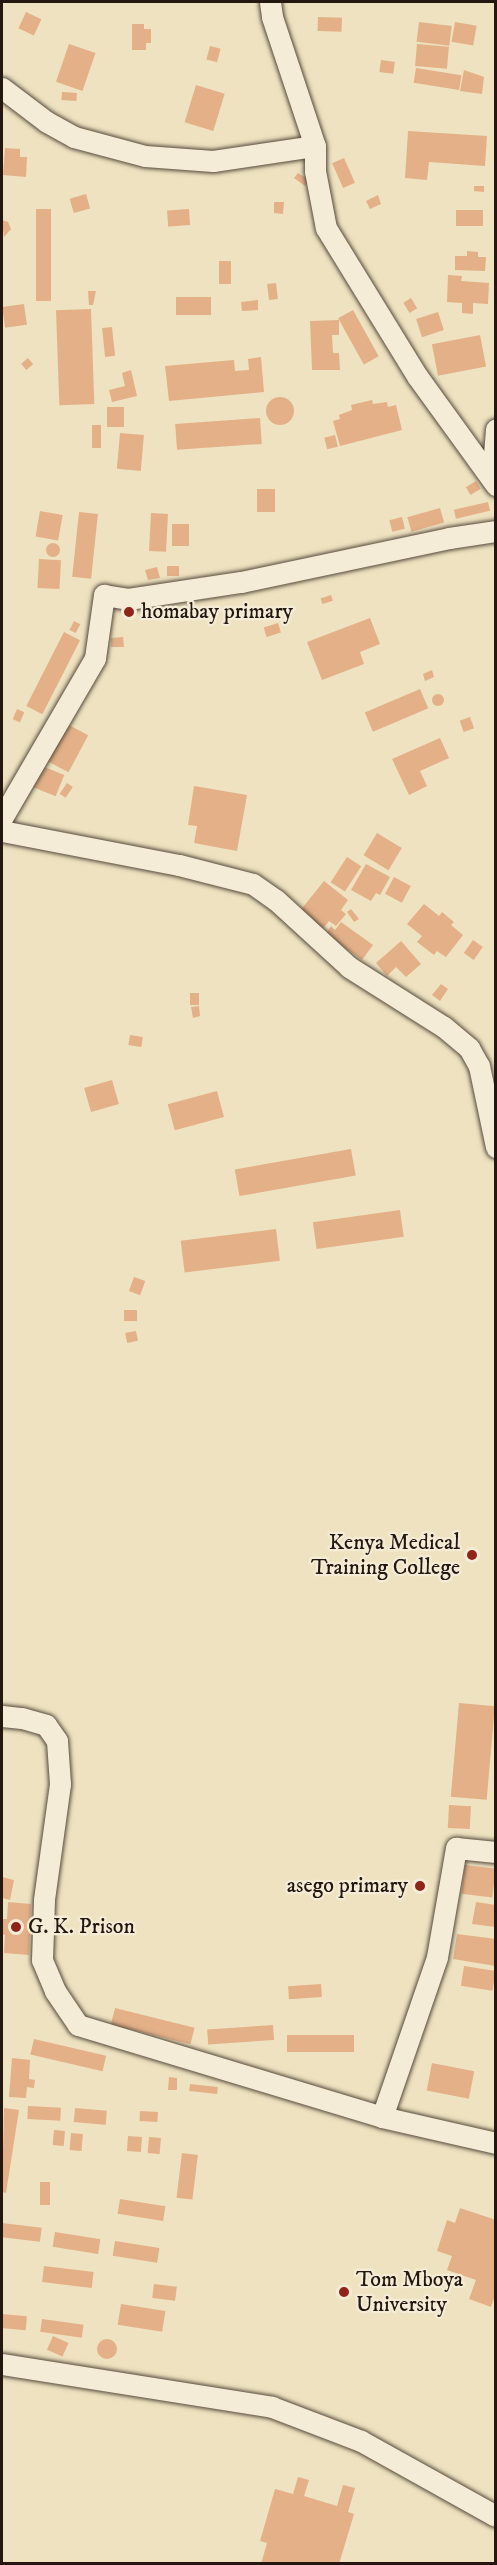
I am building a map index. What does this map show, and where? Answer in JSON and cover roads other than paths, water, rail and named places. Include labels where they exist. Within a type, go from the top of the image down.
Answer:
[{"type":"street","points":[[270,2],[272,18],[315,146],[315,171],[326,228],[417,376],[494,482]]},
{"type":"street","points":[[2,88],[47,122],[74,137],[145,156],[213,161],[315,146]]},
{"type":"street","points":[[494,482],[495,429]]},
{"type":"street","points":[[2,818],[95,658],[104,595],[128,599],[241,582],[449,538],[495,531]]},
{"type":"street","points":[[2,831],[179,865],[252,884],[276,900],[349,967],[444,1027],[469,1048],[479,1066],[495,1147]]},
{"type":"street","points":[[2,1716],[22,1718],[46,1725],[57,1741],[60,1785],[44,1900],[42,1960],[55,1991],[78,2025],[382,2117],[495,2143]]},
{"type":"street","points":[[382,2117],[437,1956],[456,1848],[495,1851]]},
{"type":"street","points":[[2,2364],[273,2407],[360,2441],[495,2516]]},
{"type":"place","name":"homabay primary","points":[[129,612]]},
{"type":"place","name":"Kenya Medical Training College","points":[[472,1555]]},
{"type":"place","name":"asego primary","points":[[420,1886]]},
{"type":"place","name":"G. K. Prison","points":[[16,1927]]},
{"type":"place","name":"Tom Mboya University","points":[[344,2292]]}]
